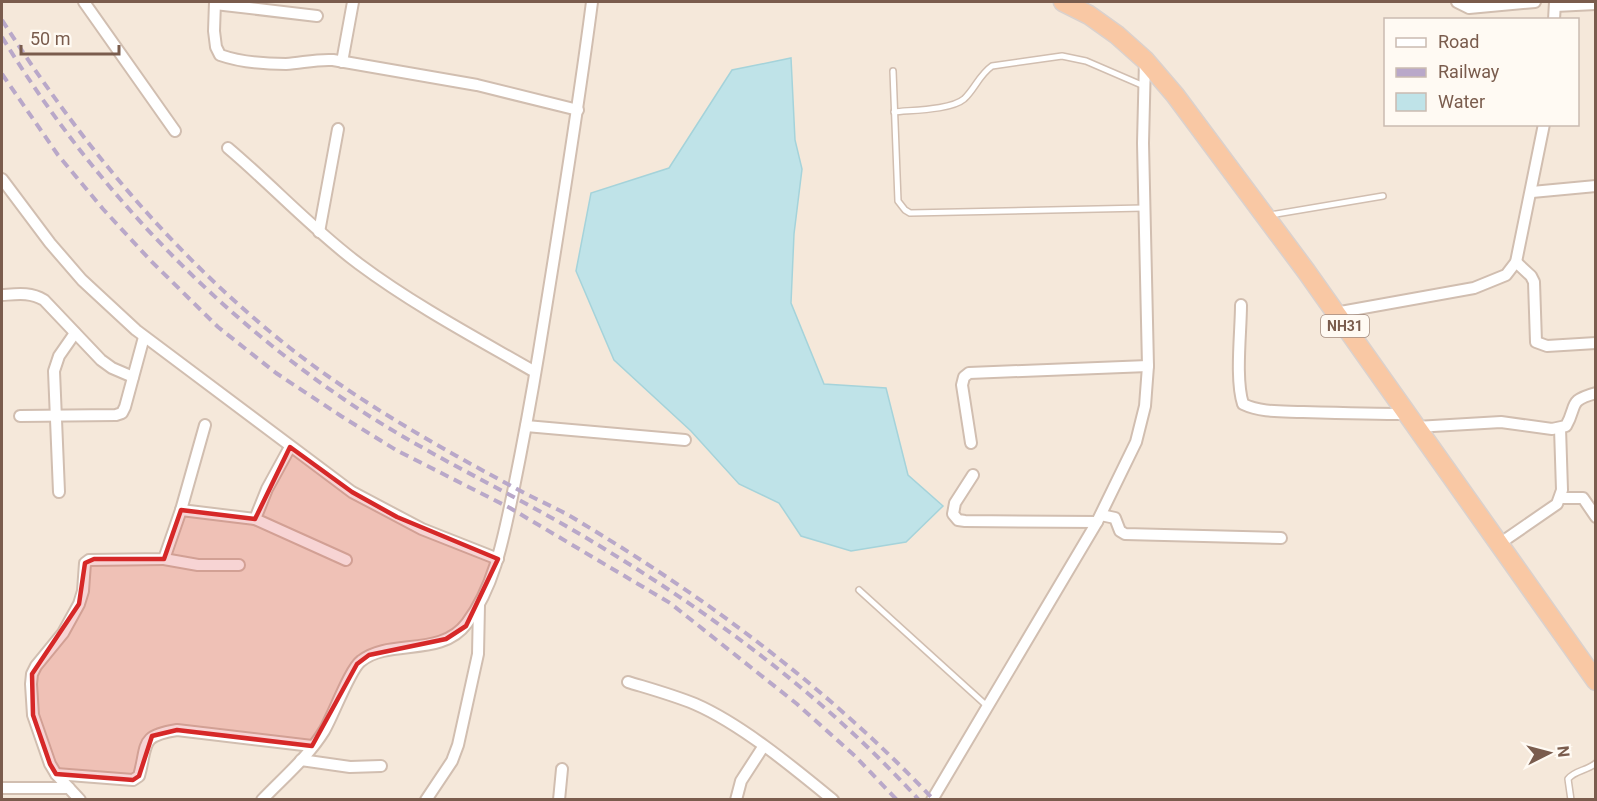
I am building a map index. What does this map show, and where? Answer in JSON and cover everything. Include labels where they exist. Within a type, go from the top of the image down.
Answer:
[{"type":"highway","name":"NH31","points":[[1063,2],[1089,15],[1117,35],[1145,60],[1175,96],[1335,312],[1596,681]]},
{"type":"street","points":[[84,2],[175,131]]},
{"type":"street","points":[[342,62],[353,2]]},
{"type":"street","points":[[262,800],[301,760],[323,732],[357,664],[369,655],[428,645],[446,639],[465,626],[479,604],[498,559],[526,426],[578,111],[592,2]]},
{"type":"street","points":[[1457,2],[1469,8],[1535,2]]},
{"type":"street","points":[[317,16],[215,3],[215,39],[220,55],[231,59],[285,64],[313,59],[342,62],[477,85],[578,111]]},
{"type":"street","points":[[1555,4],[1596,4]]},
{"type":"street","points":[[932,800],[1099,519],[1136,442],[1146,406],[1148,366],[1144,208],[1145,60]]},
{"type":"street","points":[[1335,312],[1474,288],[1506,275],[1516,262],[1544,126]]},
{"type":"street","points":[[319,232],[338,129]]},
{"type":"street","points":[[228,148],[319,232],[359,264],[399,292],[535,372]]},
{"type":"street","points":[[2,179],[50,243],[82,280],[144,337],[352,492],[423,529],[498,559]]},
{"type":"street","points":[[1532,192],[1596,186]]},
{"type":"street","points":[[1516,262],[1534,282],[1536,342],[1547,346],[1596,344]]},
{"type":"street","points":[[2,295],[25,293],[44,300],[101,360],[112,368],[133,377]]},
{"type":"street","points":[[1242,305],[1241,396],[1243,404],[1252,408],[1412,421],[1501,422],[1552,429],[1566,426],[1576,401],[1581,397],[1596,393]]},
{"type":"street","points":[[59,492],[53,382],[55,363],[75,333]]},
{"type":"street","points":[[20,416],[116,415],[122,413],[144,337]]},
{"type":"street","points":[[970,443],[962,385],[964,377],[969,373],[1148,366]]},
{"type":"street","points":[[164,559],[181,510],[205,425]]},
{"type":"street","points":[[526,426],[684,440]]},
{"type":"street","points":[[1499,544],[1551,509],[1560,498],[1562,490],[1560,428]]},
{"type":"street","points":[[255,519],[267,489],[290,447]]},
{"type":"street","points":[[973,475],[955,503],[953,514],[958,520],[1115,518],[1120,531],[1125,534],[1281,538]]},
{"type":"street","points":[[1560,498],[1582,498],[1596,517]]},
{"type":"street","points":[[181,510],[255,519],[346,560]]},
{"type":"street","points":[[80,800],[56,774],[45,753],[33,715],[32,674],[40,660],[63,633],[79,604],[83,591],[85,563],[94,559],[164,559],[198,565],[239,565]]},
{"type":"street","points":[[426,800],[452,761],[458,745],[478,654],[479,604]]},
{"type":"street","points":[[628,682],[696,704],[741,731],[833,800]]},
{"type":"street","points":[[56,774],[133,780],[139,776],[147,744],[152,736],[177,730],[312,746]]},
{"type":"street","points":[[736,800],[741,782],[763,747]]},
{"type":"street","points":[[301,760],[350,767],[381,766]]},
{"type":"street","points":[[559,800],[562,769]]},
{"type":"street","points":[[2,788],[69,788]]},
{"type":"lane","points":[[894,112],[953,105],[963,100],[982,73],[992,66],[1062,57],[1086,61],[1144,86]]},
{"type":"lane","points":[[893,71],[898,201],[910,213],[1144,208]]},
{"type":"lane","points":[[1265,216],[1383,196]]},
{"type":"lane","points":[[859,590],[988,708]]},
{"type":"lane","points":[[1571,800],[1568,779],[1572,774],[1596,763]]},
{"type":"highlighted area","points":[[290,447],[352,492],[397,517],[498,559],[466,626],[446,639],[369,655],[357,664],[312,746],[177,730],[152,736],[139,776],[133,780],[56,774],[50,764],[33,715],[32,674],[79,604],[85,563],[94,559],[164,559],[181,510],[255,519]]},
{"type":"shaded area","points":[[2,2],[1595,2],[1595,799],[2,799]]},
{"type":"water","points":[[791,58],[795,140],[802,169],[794,234],[791,303],[824,384],[886,388],[908,475],[943,506],[906,542],[851,551],[801,536],[779,503],[739,484],[691,431],[614,360],[576,271],[591,193],[669,168],[732,70]]},
{"type":"railway","points":[[2,20],[64,111],[132,196],[207,275],[248,313],[316,368],[371,405],[457,456],[570,516],[668,578],[715,611],[807,681],[851,719],[934,800]]},
{"type":"railway","points":[[2,37],[36,90],[112,190],[154,237],[245,324],[345,400],[426,450],[566,526],[708,616],[797,684],[880,759],[919,800]]},
{"type":"railway","points":[[2,74],[58,155],[103,209],[151,261],[218,327],[276,373],[396,450],[510,508],[670,603],[797,704],[855,756],[897,800]]}]
